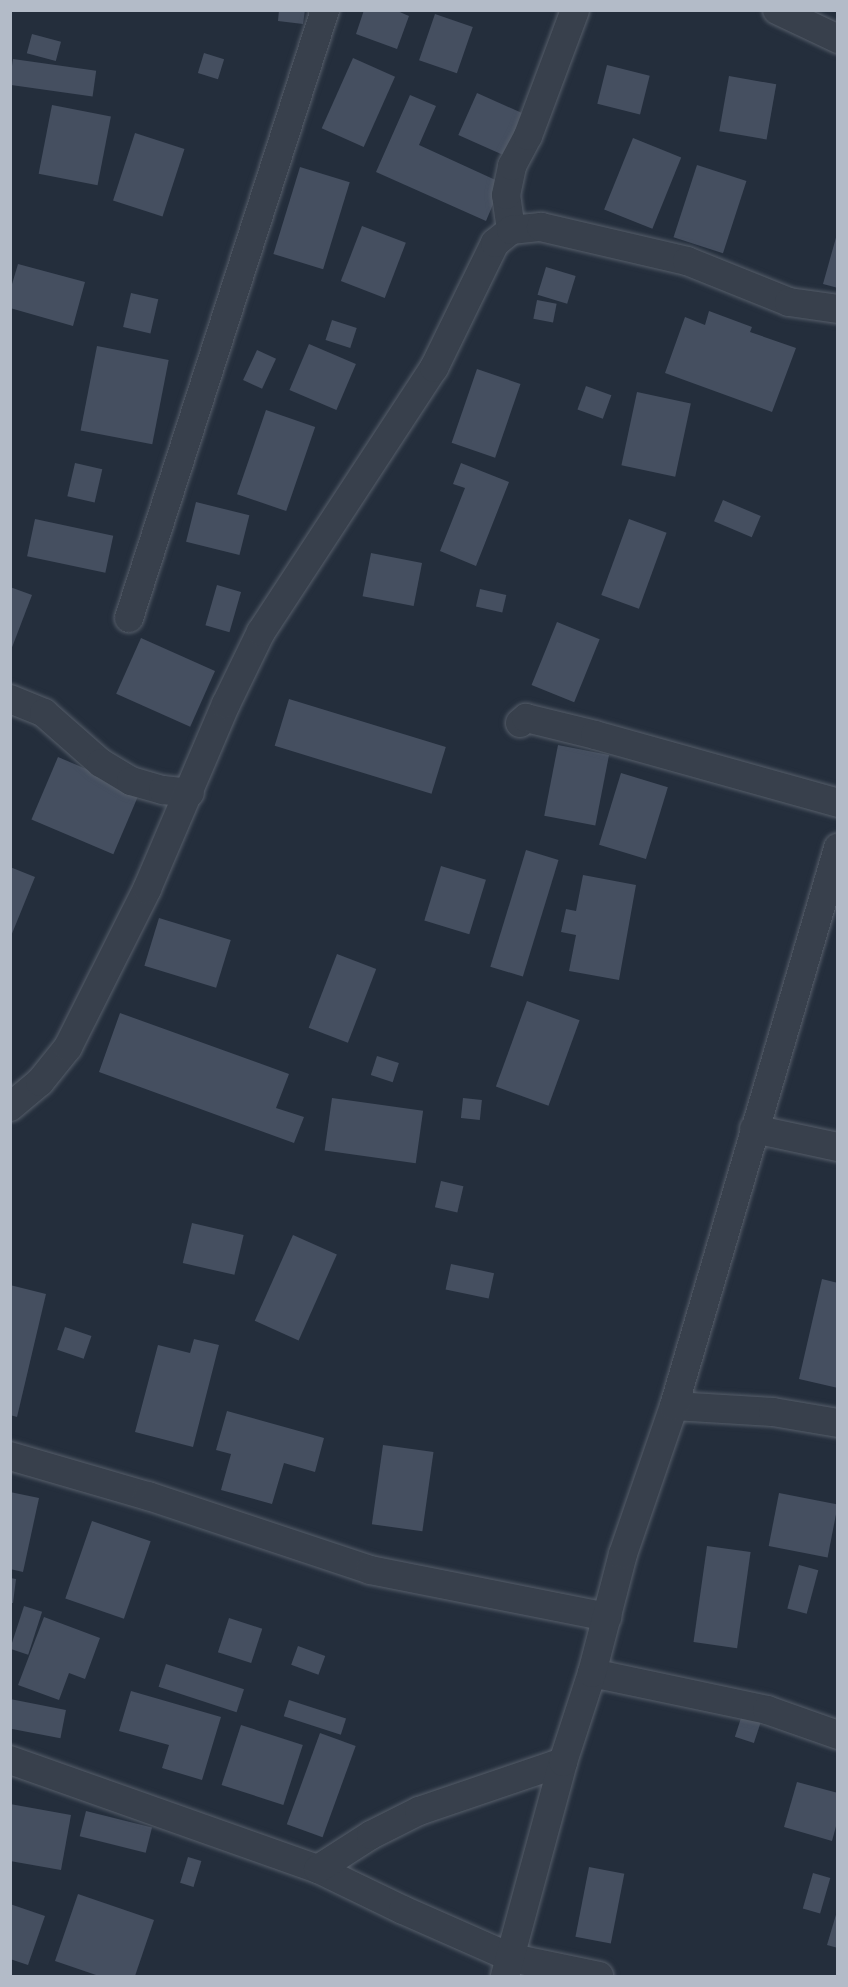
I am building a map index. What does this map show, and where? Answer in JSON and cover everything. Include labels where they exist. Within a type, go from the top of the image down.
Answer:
[{"type":"street","points":[[129,618],[325,10]]},
{"type":"street","points":[[512,230],[506,195],[512,166],[528,136],[575,10]]},
{"type":"street","points":[[777,10],[837,39]]},
{"type":"street","points":[[10,1107],[40,1082],[68,1047],[147,889],[190,793],[226,704],[261,632],[434,368],[495,243],[512,230],[541,227],[687,261],[789,302],[837,309]]},
{"type":"street","points":[[10,699],[44,713],[101,763],[131,781],[163,790],[190,793]]},
{"type":"street","points":[[520,723],[526,718],[595,735],[837,803]]},
{"type":"street","points":[[509,1967],[563,1762],[592,1673],[623,1554],[674,1406],[837,848]]},
{"type":"street","points":[[754,1129],[837,1147]]},
{"type":"street","points":[[674,1406],[773,1412],[837,1423]]},
{"type":"street","points":[[10,1456],[148,1496],[370,1570],[607,1617]]},
{"type":"street","points":[[592,1673],[767,1710],[837,1735]]},
{"type":"street","points":[[10,1760],[318,1869],[403,1910],[509,1967],[599,1977]]},
{"type":"street","points":[[318,1869],[370,1835],[419,1811],[563,1762]]},
{"type":"building","points":[[279,10],[305,10],[303,24],[278,21]]},
{"type":"building","points":[[364,10],[395,10],[409,16],[397,49],[356,34]]},
{"type":"building","points":[[435,14],[473,27],[457,73],[419,60]]},
{"type":"building","points":[[32,34],[61,42],[56,61],[27,53]]},
{"type":"building","points":[[204,53],[224,59],[218,79],[198,73]]},
{"type":"building","points":[[353,58],[395,77],[364,147],[322,128]]},
{"type":"building","points":[[13,59],[96,71],[93,96],[10,85]]},
{"type":"building","points":[[607,65],[650,76],[640,114],[597,104]]},
{"type":"building","points":[[729,76],[776,84],[767,139],[719,131]]},
{"type":"building","points":[[477,93],[528,116],[509,158],[458,135]]},
{"type":"building","points":[[410,95],[436,106],[419,145],[502,183],[486,221],[376,172]]},
{"type":"building","points":[[52,105],[111,116],[98,185],[39,174]]},
{"type":"building","points":[[135,133],[184,149],[163,217],[113,201]]},
{"type":"building","points":[[633,138],[681,157],[652,229],[604,209]]},
{"type":"building","points":[[697,165],[746,181],[723,253],[674,237]]},
{"type":"building","points":[[300,167],[350,182],[323,269],[273,254]]},
{"type":"building","points":[[362,226],[406,243],[385,298],[341,281]]},
{"type":"building","points":[[838,234],[838,288],[823,284]]},
{"type":"building","points":[[18,264],[85,282],[73,326],[10,308],[10,291]]},
{"type":"building","points":[[546,267],[576,276],[567,304],[538,295]]},
{"type":"building","points":[[131,293],[158,299],[150,333],[123,327]]},
{"type":"building","points":[[537,300],[557,304],[553,322],[533,319]]},
{"type":"building","points":[[709,311],[752,327],[750,332],[796,348],[772,412],[665,373],[685,317],[705,325]]},
{"type":"building","points":[[332,320],[357,328],[350,348],[326,340]]},
{"type":"building","points":[[309,344],[356,364],[336,410],[289,390]]},
{"type":"building","points":[[97,346],[169,360],[152,444],[81,430]]},
{"type":"building","points":[[257,350],[276,359],[262,389],[243,380]]},
{"type":"building","points":[[477,369],[520,384],[495,458],[452,443]]},
{"type":"building","points":[[586,386],[611,395],[603,419],[577,409]]},
{"type":"building","points":[[637,392],[691,403],[675,477],[621,465]]},
{"type":"building","points":[[266,410],[315,427],[286,511],[237,494]]},
{"type":"building","points":[[75,463],[102,469],[95,502],[67,496]]},
{"type":"building","points":[[461,463],[509,482],[476,566],[440,551],[465,488],[453,484]]},
{"type":"building","points":[[723,500],[761,516],[752,537],[714,521]]},
{"type":"building","points":[[196,502],[249,515],[239,555],[186,542]]},
{"type":"building","points":[[35,519],[113,536],[105,573],[27,556]]},
{"type":"building","points":[[629,519],[667,533],[639,609],[601,595]]},
{"type":"building","points":[[371,553],[422,563],[414,606],[363,596]]},
{"type":"building","points":[[217,585],[241,592],[229,632],[205,625]]},
{"type":"building","points":[[10,587],[32,595],[11,650],[10,650]]},
{"type":"building","points":[[480,589],[506,595],[502,613],[476,607]]},
{"type":"building","points":[[557,622],[600,639],[574,702],[532,685]]},
{"type":"building","points":[[141,638],[215,671],[190,727],[116,694]]},
{"type":"building","points":[[289,699],[446,747],[432,794],[275,746]]},
{"type":"building","points":[[558,745],[609,755],[595,826],[544,816]]},
{"type":"building","points":[[58,757],[140,792],[113,854],[31,820]]},
{"type":"building","points":[[621,773],[668,787],[646,859],[599,845]]},
{"type":"building","points":[[526,850],[559,860],[523,977],[490,967]]},
{"type":"building","points":[[441,866],[486,880],[469,934],[424,921]]},
{"type":"building","points":[[10,867],[35,877],[11,936],[10,936]]},
{"type":"building","points":[[583,875],[636,885],[619,980],[569,971],[576,935],[561,932],[566,909],[576,911]]},
{"type":"building","points":[[159,918],[231,940],[216,988],[144,966]]},
{"type":"building","points":[[337,954],[376,969],[348,1043],[309,1028]]},
{"type":"building","points":[[527,1001],[580,1020],[548,1106],[496,1087]]},
{"type":"building","points":[[120,1013],[289,1074],[276,1108],[304,1117],[294,1143],[99,1072]]},
{"type":"building","points":[[377,1056],[399,1063],[393,1082],[371,1075]]},
{"type":"building","points":[[332,1098],[423,1111],[416,1163],[325,1150]]},
{"type":"building","points":[[463,1098],[482,1100],[480,1120],[461,1118]]},
{"type":"building","points":[[441,1181],[463,1186],[457,1212],[435,1207]]},
{"type":"building","points":[[192,1223],[244,1235],[234,1275],[183,1263]]},
{"type":"building","points":[[293,1235],[337,1255],[299,1340],[255,1321]]},
{"type":"building","points":[[451,1264],[494,1273],[489,1299],[446,1289]]},
{"type":"building","points":[[822,1279],[838,1283],[838,1388],[799,1379]]},
{"type":"building","points":[[10,1285],[46,1294],[17,1417],[10,1415]]},
{"type":"building","points":[[65,1327],[91,1336],[84,1359],[57,1350]]},
{"type":"building","points":[[194,1339],[219,1345],[193,1447],[135,1432],[158,1345],[190,1353]]},
{"type":"building","points":[[227,1411],[324,1438],[315,1472],[284,1463],[272,1504],[221,1490],[231,1454],[216,1450]]},
{"type":"building","points":[[383,1445],[434,1452],[422,1531],[372,1524]]},
{"type":"building","points":[[10,1492],[39,1498],[23,1572],[10,1569]]},
{"type":"building","points":[[779,1493],[838,1504],[828,1557],[769,1546]]},
{"type":"building","points":[[92,1521],[151,1541],[124,1619],[65,1599]]},
{"type":"building","points":[[707,1546],[751,1552],[737,1648],[694,1642]]},
{"type":"building","points":[[799,1565],[818,1570],[807,1614],[787,1608]]},
{"type":"building","points":[[10,1578],[16,1579],[13,1603],[10,1603]]},
{"type":"building","points":[[24,1606],[42,1612],[28,1655],[10,1649]]},
{"type":"building","points":[[44,1617],[100,1638],[85,1679],[69,1673],[59,1700],[18,1685]]},
{"type":"building","points":[[229,1618],[262,1629],[251,1663],[218,1652]]},
{"type":"building","points":[[298,1646],[325,1656],[318,1675],[291,1665]]},
{"type":"building","points":[[166,1664],[244,1689],[237,1712],[159,1687]]},
{"type":"building","points":[[131,1691],[221,1717],[202,1780],[162,1768],[169,1745],[119,1731]]},
{"type":"building","points":[[10,1699],[66,1710],[60,1738],[10,1729]]},
{"type":"building","points":[[289,1700],[346,1719],[341,1735],[284,1716]]},
{"type":"building","points":[[742,1715],[761,1721],[754,1743],[735,1737]]},
{"type":"building","points":[[241,1725],[303,1745],[283,1805],[222,1785]]},
{"type":"building","points":[[320,1733],[356,1746],[323,1837],[287,1824]]},
{"type":"building","points":[[797,1782],[838,1793],[838,1819],[832,1841],[784,1827]]},
{"type":"building","points":[[10,1804],[71,1815],[61,1870],[10,1861]]},
{"type":"building","points":[[86,1811],[152,1827],[146,1853],[80,1836]]},
{"type":"building","points":[[188,1857],[201,1861],[193,1887],[180,1883]]},
{"type":"building","points":[[589,1867],[624,1874],[611,1944],[575,1937]]},
{"type":"building","points":[[813,1873],[830,1878],[820,1914],[803,1909]]},
{"type":"building","points":[[78,1894],[154,1920],[135,1976],[99,1976],[55,1961]]},
{"type":"building","points":[[10,1904],[45,1916],[28,1965],[10,1959]]},
{"type":"building","points":[[838,1908],[838,1948],[827,1945]]}]
